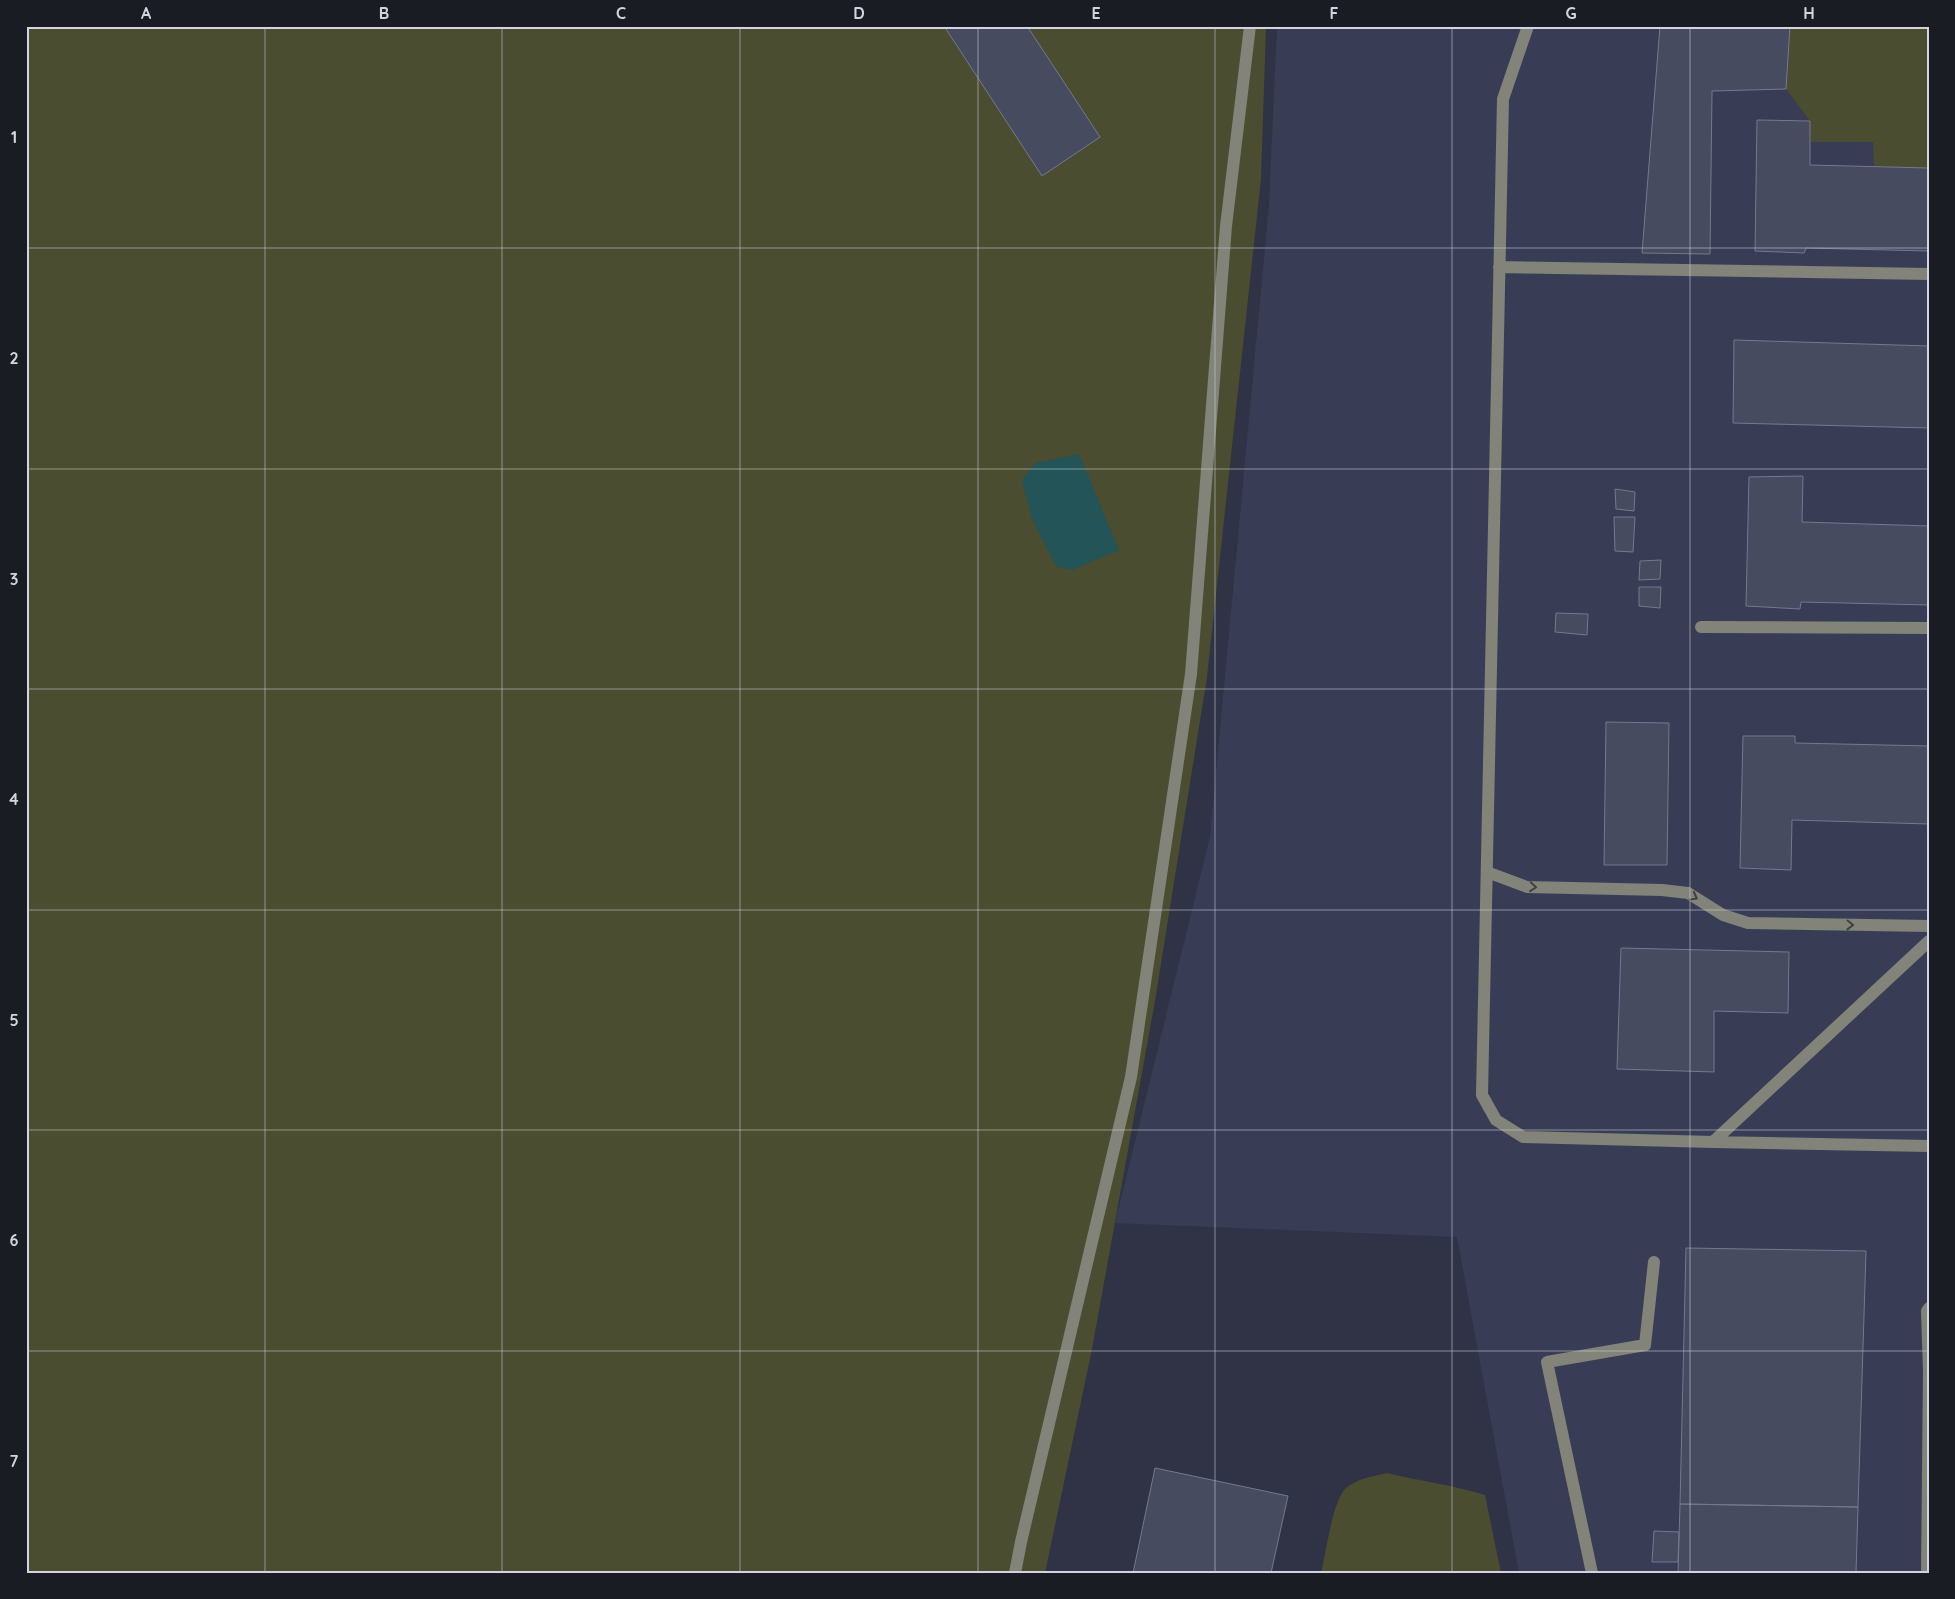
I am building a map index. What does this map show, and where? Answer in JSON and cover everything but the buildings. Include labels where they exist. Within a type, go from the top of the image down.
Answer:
[{"type":"street","points":[[1015,1573],[1131,1077],[1191,674],[1226,226],[1250,26]]},
{"type":"street","points":[[1528,26],[1502,99],[1482,1095],[1496,1120],[1523,1137],[1929,1146]]},
{"type":"street","points":[[1499,267],[1929,274]]},
{"type":"street","points":[[1701,627],[1929,628]]},
{"type":"street","points":[[1487,872],[1527,887],[1662,890],[1688,893],[1723,915],[1748,923],[1929,926]]},
{"type":"street","points":[[1713,1142],[1929,941]]},
{"type":"street","points":[[1592,1573],[1547,1362],[1645,1345],[1654,1262]]},
{"type":"street","points":[[1927,1573],[1929,1371],[1926,1311],[1929,1308]]},
{"type":"shaded area","points":[[26,26],[1266,26],[1261,179],[1207,677],[1155,1001],[1092,1349],[1045,1573],[26,1573]]},
{"type":"shaded area","points":[[1277,26],[1929,26],[1929,1573],[1519,1573],[1457,1237],[1115,1223],[1210,837],[1269,205]]},
{"type":"shaded area","points":[[1790,26],[1929,26],[1929,168],[1874,167],[1873,142],[1810,142],[1810,121],[1786,89]]},
{"type":"shaded area","points":[[1079,454],[1119,550],[1072,570],[1056,566],[1032,519],[1022,480],[1036,463]]},
{"type":"shaded area","points":[[1387,1473],[1461,1488],[1485,1495],[1501,1573],[1321,1573],[1336,1506],[1344,1490],[1353,1483]]}]
